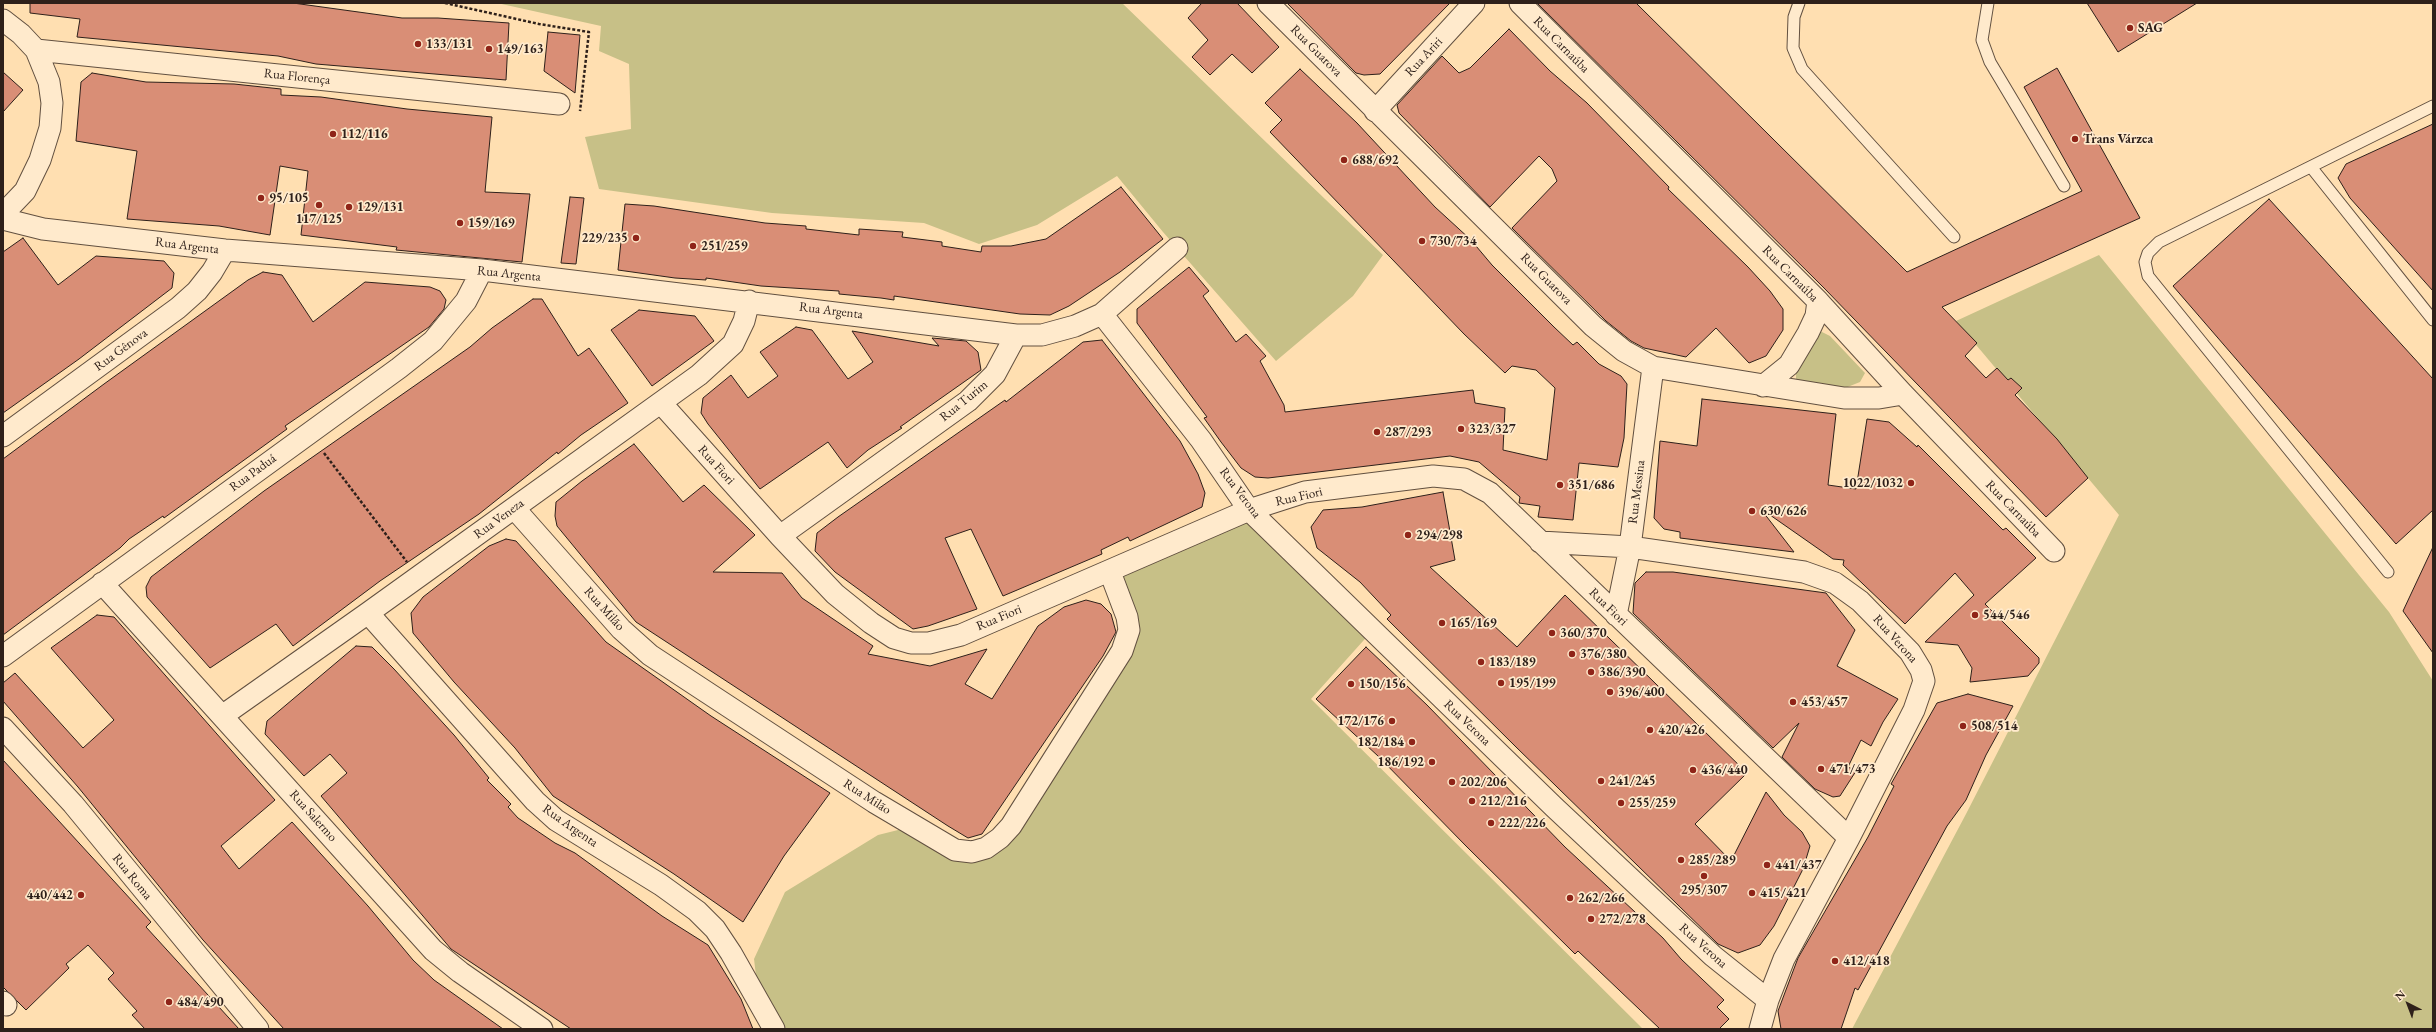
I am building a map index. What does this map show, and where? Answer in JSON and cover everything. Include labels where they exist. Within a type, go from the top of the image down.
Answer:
[{"type":"street","name":"Rua Guarova","points":[[1268,3],[1593,326],[1624,351],[1653,368],[1763,386],[1844,398],[1879,398],[1903,394]]},
{"type":"street","name":"Rua Ariri","points":[[1375,111],[1474,3]]},
{"type":"street","name":"Rua Carnaúba","points":[[1520,3],[1818,302],[1903,394],[2054,551]]},
{"type":"street","points":[[3,20],[21,34],[36,50],[49,82],[52,103],[50,128],[40,160],[25,191],[3,214]]},
{"type":"street","name":"Rua Florença","points":[[36,50],[559,104]]},
{"type":"street","name":"Rua Argenta","points":[[3,219],[43,229],[225,250],[482,270],[749,301],[1016,335]]},
{"type":"street","points":[[1016,335],[1042,335],[1075,326],[1102,314],[1177,248]]},
{"type":"street","name":"Rua Gênova","points":[[3,436],[178,308],[197,291],[212,272],[225,250]]},
{"type":"street","name":"Rua Paduá","points":[[3,656],[399,368],[433,341],[466,301],[482,270]]},
{"type":"street","name":"Rua Veneza","points":[[222,716],[661,403],[711,365],[733,344],[744,321],[749,301]]},
{"type":"street","points":[[1763,386],[1789,365],[1811,328],[1818,302]]},
{"type":"street","name":"Rua Verona","points":[[1102,314],[1201,440],[1249,510],[1560,813],[1713,956],[1768,1000],[1784,959],[1849,838],[1914,710],[1924,681],[1921,670],[1910,652],[1860,601],[1835,583],[1804,572],[1630,547],[1540,542]]},
{"type":"street","name":"Rua Turim","points":[[780,536],[968,401],[995,374],[1016,335]]},
{"type":"street","name":"Rua Messina","points":[[1616,615],[1630,547],[1653,368]]},
{"type":"street","name":"Rua Fiori","points":[[661,403],[780,536],[835,594],[871,623],[894,638],[911,643],[929,643],[961,635],[1110,572],[1249,510],[1306,492],[1433,476],[1464,479],[1490,493],[1849,838]]},
{"type":"street","name":"Rua Milão","points":[[514,508],[621,629],[650,655],[874,802],[955,850],[972,852],[986,848],[1000,838],[1012,826],[1122,651],[1129,630],[1127,616],[1110,572]]},
{"type":"street","name":"Rua Salermo","points":[[102,583],[433,950],[460,972],[542,1029]]},
{"type":"street","name":"Rua Argenta","points":[[368,613],[535,801],[556,820],[673,894],[697,911],[715,929],[731,953],[774,1029]]},
{"type":"street","name":"Rua Roma","points":[[3,728],[73,804],[258,1029]]},
{"type":"street","points":[[1760,1029],[1768,1000]]},
{"type":"lane","points":[[1799,3],[1794,17],[1793,48],[1802,69],[1954,237]]},
{"type":"lane","points":[[1988,3],[1982,40],[1990,62],[2064,186]]},
{"type":"lane","points":[[2388,572],[2148,276],[2145,262],[2148,252],[2159,242],[2433,106]]},
{"type":"lane","points":[[2311,167],[2433,320]]},
{"type":"path","points":[[445,3],[539,24],[589,32],[580,111]]},
{"type":"path","points":[[324,452],[409,564]]},
{"type":"shaded area","points":[[497,3],[1122,3],[1383,255],[1353,296],[1276,361],[1163,232],[1117,176],[1037,225],[979,244],[924,223],[772,213],[599,189],[585,137],[631,129],[629,64],[599,51],[601,26]]},
{"type":"shaded area","points":[[2099,255],[2389,612],[2433,681],[2433,1029],[1852,1029],[1966,814],[2119,515],[1956,321]]},
{"type":"shaded area","points":[[1818,330],[1830,336],[1865,373],[1860,382],[1845,388],[1796,380],[1796,365]]},
{"type":"shaded area","points":[[1249,510],[1372,631],[1311,699],[1643,1029],[774,1029],[759,1001],[754,959],[785,892],[878,835],[914,826],[972,852],[986,848],[1122,651],[1110,572]]},
{"type":"building","points":[[30,3],[293,3],[402,18],[438,18],[509,23],[506,80],[316,64],[278,56],[77,37],[80,19],[30,13]]},
{"type":"building","points":[[1202,3],[1237,3],[1279,47],[1252,73],[1232,54],[1210,75],[1192,57],[1208,40],[1188,18]]},
{"type":"building","points":[[1287,3],[1450,3],[1380,74],[1364,75],[1356,73]]},
{"type":"building","points":[[1537,3],[1636,3],[1907,272],[2082,191],[2024,87],[2057,68],[2140,218],[1942,307],[1977,343],[1965,356],[1986,378],[1997,368],[2008,380],[2011,378],[2022,388],[2015,395],[2057,439],[2088,478],[2046,517],[1824,288]]},
{"type":"building","name":"SAG","points":[[2087,3],[2197,3],[2118,52]]},
{"type":"building","points":[[1509,29],[1550,71],[1587,103],[1669,187],[1668,189],[1748,267],[1770,291],[1783,309],[1783,330],[1766,356],[1749,363],[1716,328],[1686,357],[1644,348],[1631,341],[1606,321],[1512,228],[1557,181],[1552,169],[1539,156],[1490,207],[1399,113],[1397,105],[1442,56],[1459,73],[1470,68]]},
{"type":"building","points":[[548,32],[580,35],[575,93],[544,71]]},
{"type":"building","points":[[1300,69],[1357,123],[1435,207],[1471,240],[1492,265],[1554,327],[1573,345],[1577,342],[1599,364],[1621,376],[1627,384],[1624,438],[1618,467],[1579,463],[1573,520],[1538,517],[1540,506],[1519,503],[1520,497],[1479,462],[1450,456],[1268,478],[1255,477],[1241,468],[1221,442],[1204,418],[1207,417],[1137,323],[1137,309],[1189,267],[1209,291],[1203,296],[1236,342],[1246,334],[1266,356],[1260,361],[1284,405],[1285,412],[1473,390],[1475,403],[1505,408],[1503,450],[1547,460],[1555,388],[1536,370],[1512,366],[1505,373],[1464,334],[1270,132],[1282,120],[1265,103]]},
{"type":"building","points":[[3,72],[23,90],[3,112]]},
{"type":"building","points":[[92,73],[146,82],[234,84],[281,89],[281,95],[321,97],[407,109],[492,117],[485,192],[530,194],[522,262],[396,250],[397,247],[301,235],[308,171],[280,166],[270,235],[219,226],[127,219],[137,151],[76,141],[81,82]]},
{"type":"building","points":[[2433,124],[2433,291],[2350,198],[2338,178],[2346,164]]},
{"type":"building","points":[[1121,187],[1163,239],[1120,272],[1069,306],[1050,315],[1020,314],[894,296],[894,300],[839,294],[839,291],[761,286],[706,278],[706,280],[675,278],[618,270],[625,204],[654,206],[765,223],[806,226],[806,229],[859,235],[859,229],[903,232],[902,237],[942,242],[942,246],[981,252],[982,246],[1011,246],[1046,239]]},
{"type":"building","points":[[570,197],[584,198],[576,264],[561,263]]},
{"type":"building","points":[[2269,199],[2433,379],[2433,510],[2396,544],[2173,286]]},
{"type":"building","points":[[23,238],[58,285],[96,256],[164,261],[174,273],[172,288],[79,359],[3,413],[3,252]]},
{"type":"building","points":[[263,272],[282,275],[313,322],[365,282],[430,287],[440,291],[446,300],[444,309],[429,327],[285,426],[287,429],[164,518],[163,516],[129,539],[120,548],[3,635],[3,459],[248,280]]},
{"type":"building","points":[[533,299],[542,299],[578,356],[589,348],[628,403],[581,435],[558,454],[557,452],[479,514],[380,581],[293,646],[276,624],[210,668],[147,597],[146,587],[151,577],[264,491],[470,347],[492,328]]},
{"type":"building","points":[[639,310],[695,316],[714,341],[652,386],[611,330]]},
{"type":"building","points":[[796,327],[812,330],[848,379],[873,362],[852,331],[939,346],[932,338],[966,341],[978,352],[981,370],[900,427],[902,428],[868,450],[847,468],[828,442],[760,489],[708,424],[701,413],[703,398],[731,375],[748,398],[778,376],[760,352]]},
{"type":"building","points":[[1102,340],[1180,441],[1198,474],[1205,493],[1202,507],[1130,541],[1128,537],[1101,550],[1102,554],[1003,596],[971,529],[945,538],[977,609],[928,626],[913,629],[835,572],[815,551],[817,533],[838,517],[1005,400],[1006,402],[1083,342]]},
{"type":"building","points":[[1702,399],[1836,414],[1828,485],[1856,489],[1867,419],[1889,422],[1917,447],[1918,445],[2003,530],[2006,528],[2036,558],[1985,604],[2039,658],[2039,663],[2028,676],[1970,682],[1972,668],[1958,645],[1925,642],[1974,595],[1955,573],[1905,624],[1843,565],[1844,560],[1833,559],[1760,508],[1794,552],[1680,538],[1680,532],[1664,529],[1654,518],[1660,441],[1697,446]]},
{"type":"building","points":[[634,444],[683,502],[704,485],[755,535],[713,572],[782,573],[802,598],[873,646],[868,654],[930,666],[987,649],[965,684],[992,699],[1038,626],[1064,607],[1086,600],[1101,604],[1111,614],[1116,632],[1103,656],[982,834],[968,838],[948,826],[636,622],[557,526],[555,516],[556,502],[582,481]]},
{"type":"building","points":[[1443,492],[1455,560],[1430,567],[1517,647],[1565,595],[1747,773],[1695,824],[1731,861],[1766,792],[1784,815],[1802,832],[1810,846],[1803,869],[1774,926],[1760,945],[1738,953],[1718,944],[1387,619],[1391,615],[1360,582],[1317,548],[1311,527],[1323,510],[1362,507]]},
{"type":"building","points":[[506,539],[516,541],[606,642],[711,716],[830,793],[784,856],[743,922],[674,874],[553,796],[515,748],[454,682],[413,633],[411,613],[423,597],[489,546]]},
{"type":"building","points":[[2433,547],[2433,653],[2403,611]]},
{"type":"building","points":[[1646,572],[1673,572],[1826,593],[1855,630],[1837,666],[1898,699],[1883,722],[1871,746],[1861,740],[1848,767],[1856,771],[1840,796],[1833,797],[1815,789],[1782,757],[1799,723],[1773,748],[1633,613],[1635,583]]},
{"type":"building","points":[[97,615],[114,617],[275,800],[221,846],[239,869],[292,822],[368,906],[413,960],[434,980],[503,1029],[284,1029],[203,940],[78,787],[3,701],[3,683],[15,673],[83,748],[114,720],[51,648]]},
{"type":"building","points":[[356,646],[372,647],[394,669],[454,735],[489,778],[487,780],[511,804],[508,807],[518,818],[555,843],[575,853],[662,916],[708,945],[741,999],[753,1029],[571,1029],[451,949],[321,796],[347,773],[330,754],[304,776],[265,734],[267,721]]},
{"type":"building","points":[[1366,647],[1427,705],[1565,847],[1663,938],[1681,959],[1724,1000],[1717,1007],[1729,1019],[1719,1029],[1660,1029],[1578,951],[1575,954],[1378,756],[1316,699]]},
{"type":"building","points":[[1968,694],[2013,706],[1986,755],[1966,800],[1947,826],[1858,990],[1855,988],[1841,1029],[1781,1029],[1778,1011],[1798,958],[1868,837],[1894,786],[1891,784],[1937,703]]},
{"type":"building","points":[[3,760],[151,922],[146,927],[239,1029],[145,1029],[132,1015],[137,1011],[108,979],[114,973],[88,945],[66,964],[69,968],[26,1010],[3,987]]},
{"type":"place","name":"SAG","points":[[2130,28]]},
{"type":"place","name":"133/131","points":[[418,44]]},
{"type":"place","name":"149/163","points":[[489,49]]},
{"type":"place","name":"112/116","points":[[333,134]]},
{"type":"place","name":"Trans Várzea","points":[[2075,139]]},
{"type":"place","name":"688/692","points":[[1344,160]]},
{"type":"place","name":"95/105","points":[[261,198]]},
{"type":"place","name":"117/125","points":[[319,205]]},
{"type":"place","name":"129/131","points":[[349,207]]},
{"type":"place","name":"159/169","points":[[460,223]]},
{"type":"place","name":"229/235","points":[[636,238]]},
{"type":"place","name":"730/734","points":[[1422,241]]},
{"type":"place","name":"251/259","points":[[693,246]]},
{"type":"place","name":"323/327","points":[[1461,429]]},
{"type":"place","name":"287/293","points":[[1377,432]]},
{"type":"place","name":"1022/1032","points":[[1911,483]]},
{"type":"place","name":"351/686","points":[[1560,485]]},
{"type":"place","name":"630/626","points":[[1752,511]]},
{"type":"place","name":"294/298","points":[[1408,535]]},
{"type":"place","name":"544/546","points":[[1975,615]]},
{"type":"place","name":"165/169","points":[[1442,623]]},
{"type":"place","name":"360/370","points":[[1552,633]]},
{"type":"place","name":"376/380","points":[[1572,654]]},
{"type":"place","name":"183/189","points":[[1481,662]]},
{"type":"place","name":"386/390","points":[[1591,672]]},
{"type":"place","name":"195/199","points":[[1501,683]]},
{"type":"place","name":"150/156","points":[[1351,684]]},
{"type":"place","name":"396/400","points":[[1610,692]]},
{"type":"place","name":"453/457","points":[[1793,702]]},
{"type":"place","name":"172/176","points":[[1392,721]]},
{"type":"place","name":"508/514","points":[[1963,726]]},
{"type":"place","name":"420/426","points":[[1650,730]]},
{"type":"place","name":"182/184","points":[[1412,742]]},
{"type":"place","name":"186/192","points":[[1432,762]]},
{"type":"place","name":"471/473","points":[[1821,769]]},
{"type":"place","name":"436/440","points":[[1693,770]]},
{"type":"place","name":"241/245","points":[[1601,781]]},
{"type":"place","name":"202/206","points":[[1452,782]]},
{"type":"place","name":"212/216","points":[[1472,801]]},
{"type":"place","name":"255/259","points":[[1621,803]]},
{"type":"place","name":"222/226","points":[[1491,823]]},
{"type":"place","name":"285/289","points":[[1681,860]]},
{"type":"place","name":"441/437","points":[[1767,865]]},
{"type":"place","name":"295/307","points":[[1704,876]]},
{"type":"place","name":"415/421","points":[[1752,893]]},
{"type":"place","name":"440/442","points":[[81,895]]},
{"type":"place","name":"262/266","points":[[1570,898]]},
{"type":"place","name":"272/278","points":[[1591,919]]},
{"type":"place","name":"412/418","points":[[1835,961]]},
{"type":"place","name":"484/490","points":[[169,1002]]}]
